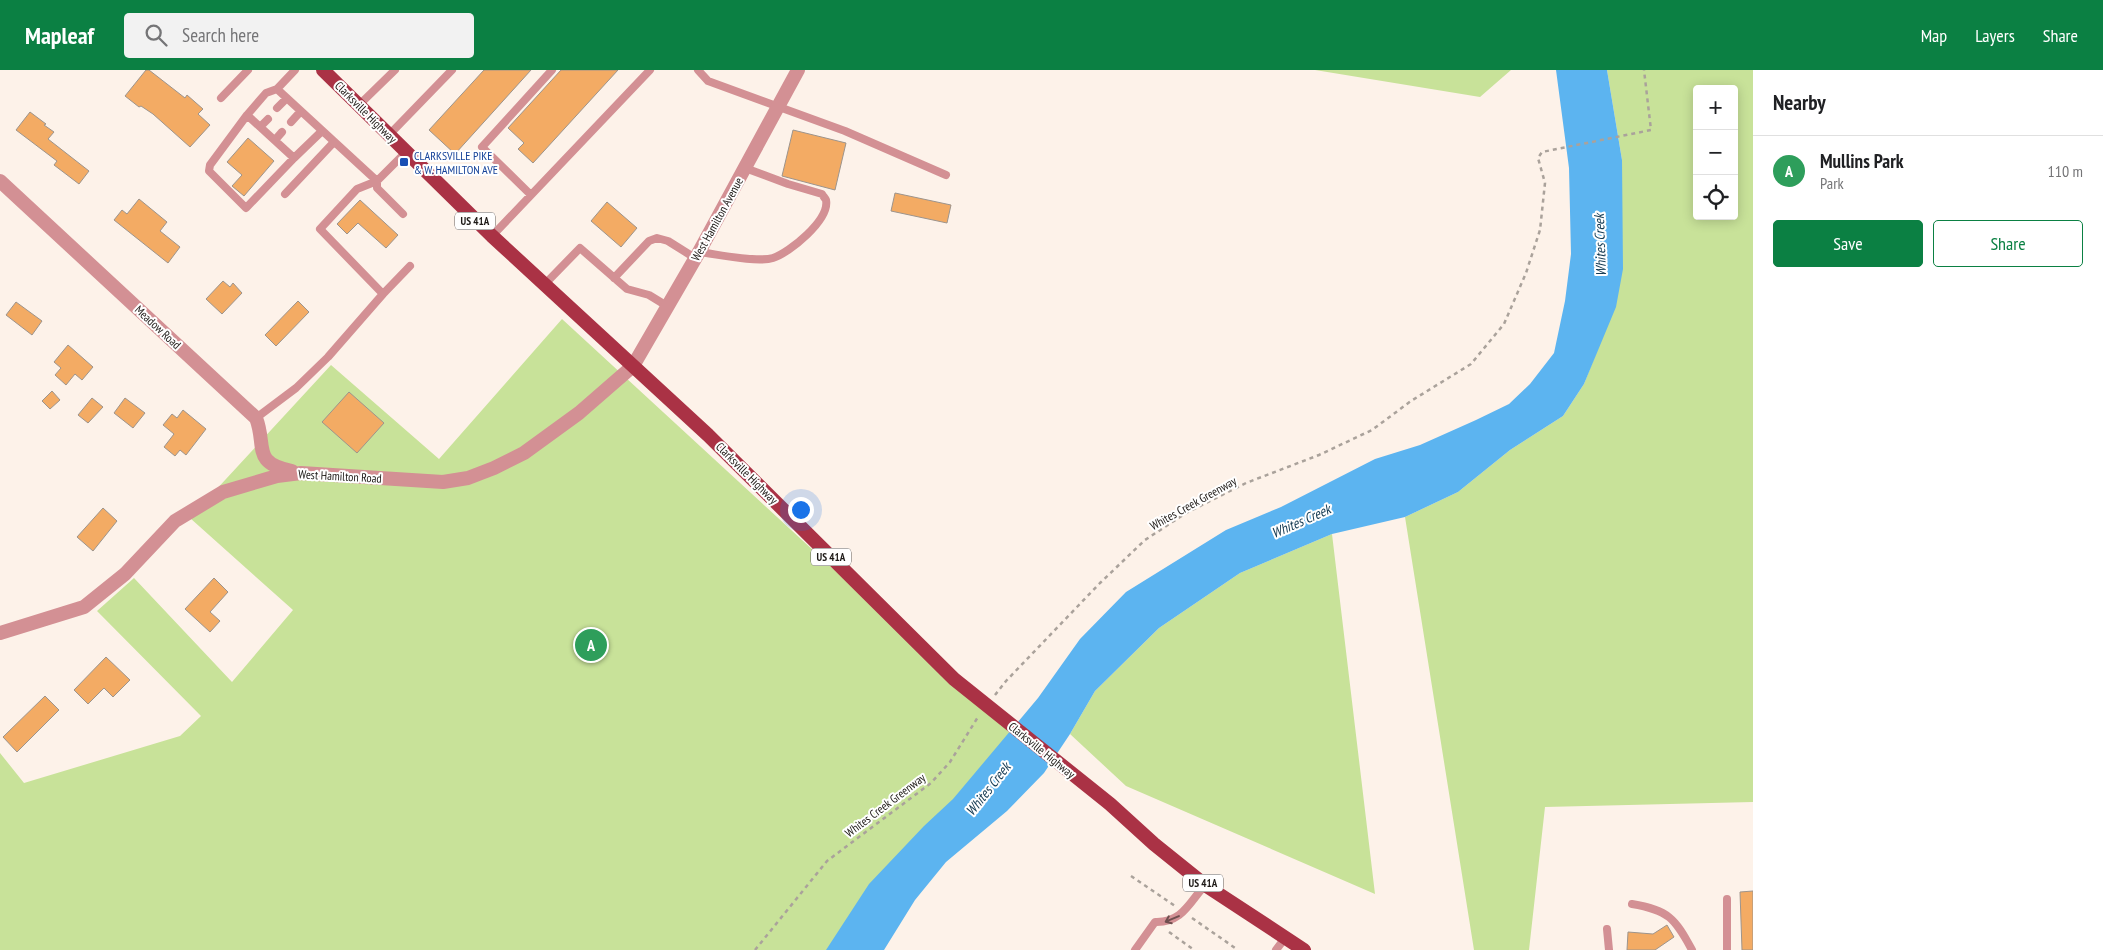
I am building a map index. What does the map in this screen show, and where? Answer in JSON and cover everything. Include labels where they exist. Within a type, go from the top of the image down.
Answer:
[{"type":"main road","name":"Clarksville Highway","points":[[323,70],[492,236],[708,435],[954,679],[1110,804],[1154,844],[1205,885],[1304,950]]},
{"type":"street","name":"West Hamilton Avenue","points":[[632,366],[697,255],[798,70]]},
{"type":"street","name":"Meadow Road","points":[[0,181],[256,418]]},
{"type":"street","name":"West Hamilton Road","points":[[0,633],[84,607],[125,574],[175,521],[223,492],[277,476],[301,473],[443,482],[468,478],[524,453],[579,413],[632,366]]},
{"type":"street","points":[[256,418],[260,429],[261,451],[265,459],[276,467],[301,473]]},
{"type":"lane","points":[[221,98],[248,70]]},
{"type":"lane","points":[[295,70],[277,89],[266,93],[247,115],[210,166],[209,171],[246,208],[322,131]]},
{"type":"lane","points":[[360,105],[395,70]]},
{"type":"lane","points":[[389,135],[452,70]]},
{"type":"lane","points":[[531,195],[482,147],[552,70]]},
{"type":"lane","points":[[492,236],[650,70]]},
{"type":"lane","points":[[698,70],[708,80],[845,131],[946,174]]},
{"type":"lane","points":[[277,89],[377,181],[377,188],[403,214]]},
{"type":"lane","points":[[277,108],[287,98]]},
{"type":"lane","points":[[291,122],[301,111]]},
{"type":"lane","points":[[247,115],[294,158]]},
{"type":"lane","points":[[260,127],[268,119]]},
{"type":"lane","points":[[274,140],[282,132]]},
{"type":"lane","points":[[285,194],[334,142]]},
{"type":"lane","points":[[383,294],[320,229],[357,189],[377,181],[406,152]]},
{"type":"lane","points":[[614,278],[649,241],[657,238],[668,241],[697,255],[756,259],[772,258],[786,251],[812,230],[824,213],[826,201],[822,194],[745,168]]},
{"type":"lane","points":[[544,285],[580,248],[627,289],[649,295],[667,306]]},
{"type":"lane","points":[[256,418],[296,388],[328,357],[410,266]]},
{"type":"lane","points":[[1135,950],[1155,922],[1168,922],[1178,917],[1205,885]]},
{"type":"lane","points":[[1727,899],[1727,950]]},
{"type":"lane","points":[[1632,904],[1652,908],[1671,918],[1682,932],[1692,950]]},
{"type":"lane","points":[[1607,929],[1609,950]]},
{"type":"lane","points":[[1276,950],[1285,938]]},
{"type":"path","name":"Whites Creek Greenway","points":[[993,698],[1006,681],[1100,583],[1145,540],[1186,513],[1246,483],[1318,455],[1372,430],[1411,401],[1471,364],[1504,324],[1526,273],[1540,230],[1545,184],[1538,158],[1542,152],[1651,130],[1644,70]]},
{"type":"path","name":"Whites Creek Greenway","points":[[755,950],[827,861],[931,783],[950,762],[982,710]]},
{"type":"path","points":[[1155,922],[1194,950]]},
{"type":"green space","points":[[1315,70],[1511,70],[1480,97]]},
{"type":"green space","points":[[1607,70],[1753,70],[1753,802],[1545,807],[1529,950],[1474,950],[1405,517],[1458,492],[1510,450],[1563,416],[1584,384],[1597,351],[1622,160]]},
{"type":"green space","points":[[562,319],[1017,738],[841,950],[0,950],[0,753],[24,783],[180,736],[201,716],[97,611],[134,578],[232,682],[293,610],[190,518],[331,365],[439,459]]},
{"type":"green space","points":[[1332,534],[1375,894],[1126,786],[1070,734],[1095,691],[1159,628],[1240,573]]},
{"type":"water","name":"Whites Creek","points":[[1556,70],[1607,70],[1622,160],[1623,269],[1616,307],[1584,384],[1563,416],[1510,450],[1458,492],[1405,517],[1332,534],[1240,573],[1159,628],[1095,691],[1044,773],[1007,811],[946,862],[915,900],[884,950],[826,950],[869,884],[924,826],[953,799],[1038,698],[1080,639],[1126,592],[1226,530],[1281,507],[1375,459],[1420,445],[1476,420],[1509,404],[1530,384],[1554,353],[1565,301],[1571,254],[1569,168]]},
{"type":"building","points":[[146,70],[149,70],[185,98],[187,95],[203,109],[198,114],[210,125],[190,147],[153,114],[141,106],[139,107],[125,96]]},
{"type":"building","points":[[484,70],[531,70],[455,154],[429,130]]},
{"type":"building","points":[[561,70],[618,70],[533,163],[518,149],[524,143],[508,128]]},
{"type":"building","points":[[30,112],[54,132],[48,139],[89,171],[79,184],[54,165],[57,161],[16,130]]},
{"type":"building","points":[[793,130],[846,143],[835,190],[782,176]]},
{"type":"building","points":[[248,138],[274,161],[244,196],[232,186],[242,175],[227,162]]},
{"type":"building","points":[[895,193],[951,205],[947,223],[891,211]]},
{"type":"building","points":[[139,199],[167,222],[160,231],[180,247],[168,263],[114,220],[122,210],[127,214]]},
{"type":"building","points":[[360,200],[398,235],[386,248],[358,223],[347,234],[337,224]]},
{"type":"building","points":[[607,202],[637,228],[621,247],[591,221]]},
{"type":"building","points":[[223,281],[230,287],[233,283],[242,293],[222,314],[206,299]]},
{"type":"building","points":[[298,301],[309,312],[276,346],[265,335]]},
{"type":"building","points":[[16,302],[42,321],[32,335],[6,315]]},
{"type":"building","points":[[68,345],[93,367],[82,380],[75,374],[66,385],[55,375],[61,368],[54,362]]},
{"type":"building","points":[[52,391],[60,400],[50,409],[42,401]]},
{"type":"building","points":[[349,392],[384,423],[357,453],[322,422]]},
{"type":"building","points":[[92,398],[103,407],[88,423],[78,415]]},
{"type":"building","points":[[125,398],[145,413],[133,428],[114,413]]},
{"type":"building","points":[[183,410],[206,429],[186,455],[180,450],[175,456],[164,447],[174,434],[163,425],[172,414],[177,418]]},
{"type":"building","points":[[103,508],[117,521],[93,551],[77,537]]},
{"type":"building","points":[[214,578],[228,592],[210,612],[220,621],[210,632],[185,609]]},
{"type":"building","points":[[106,657],[130,680],[113,697],[104,688],[88,704],[74,690]]},
{"type":"building","points":[[45,696],[59,710],[17,752],[3,737]]},
{"type":"building","points":[[1753,891],[1753,950],[1742,950],[1740,892]]},
{"type":"building","points":[[1667,925],[1674,937],[1655,950],[1627,950],[1628,932],[1653,934]]},
{"type":"place","name":"CLARKSVILLE PIKE & W. HAMILTON AVE","points":[[404,162]]},
{"type":"place","name":"Mullins Park","points":[[591,645]]}]
